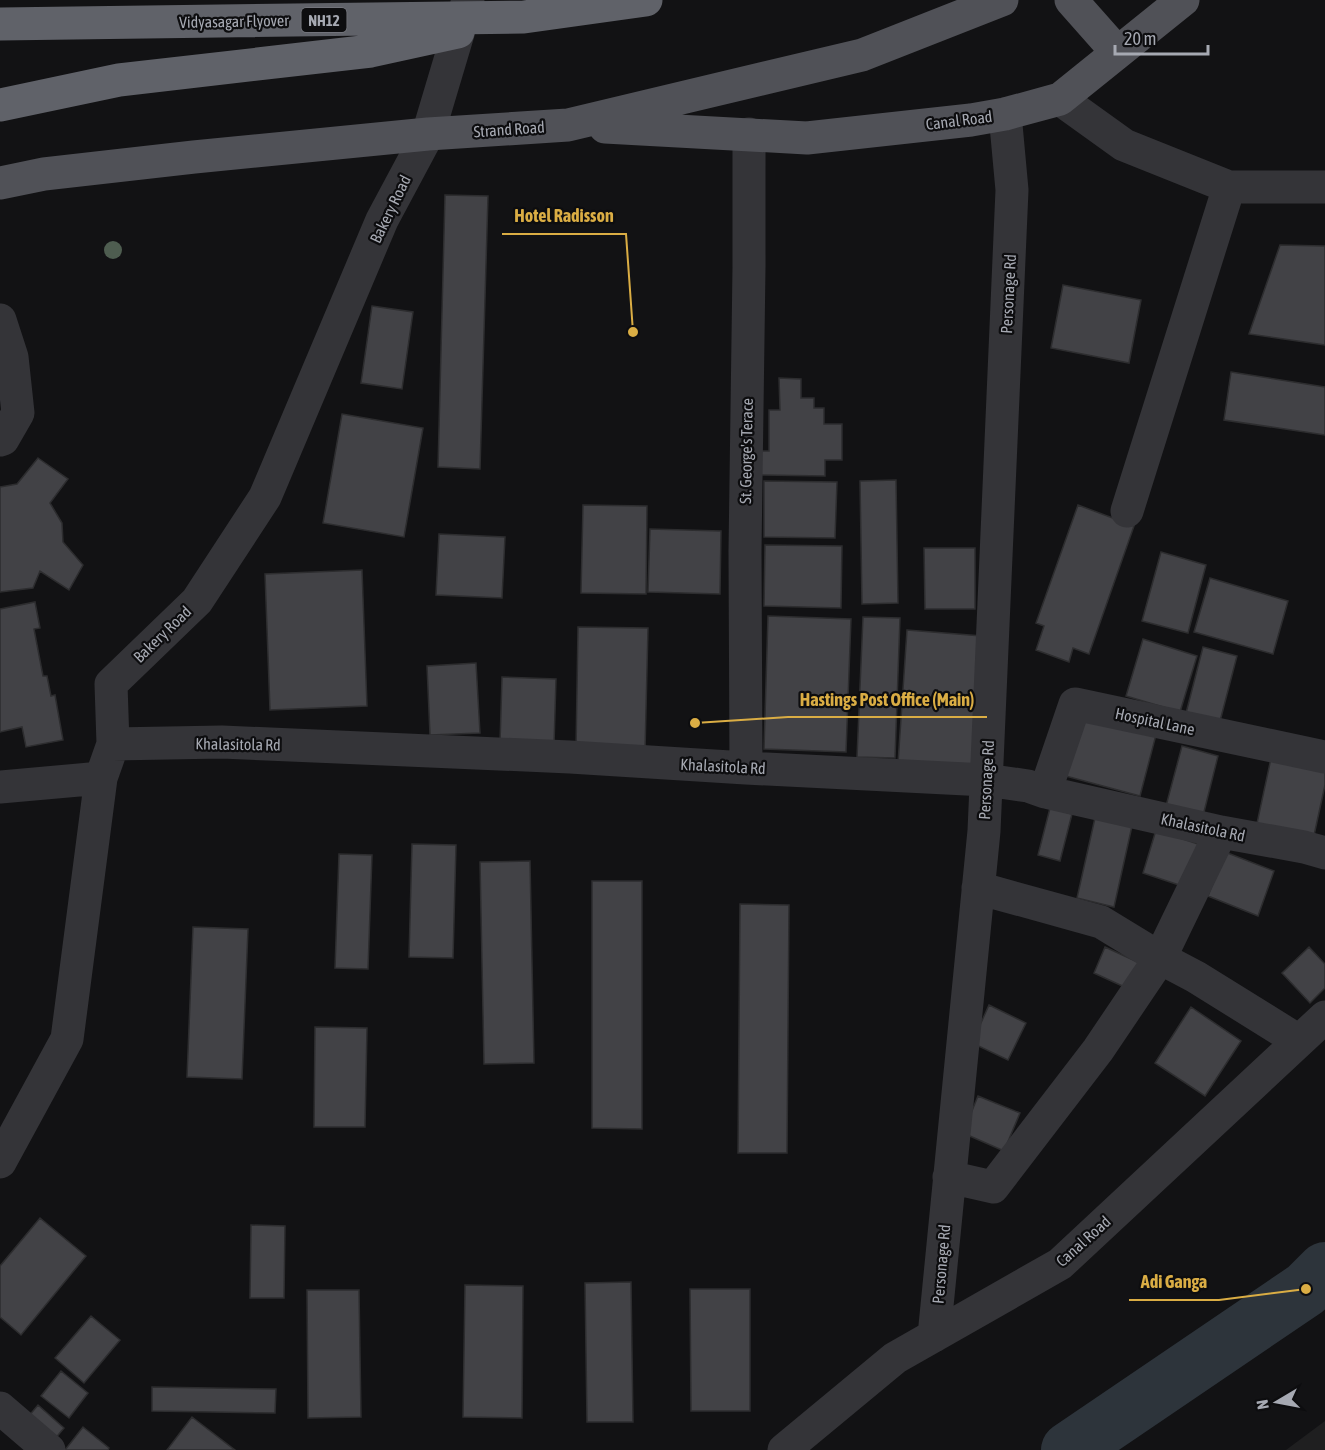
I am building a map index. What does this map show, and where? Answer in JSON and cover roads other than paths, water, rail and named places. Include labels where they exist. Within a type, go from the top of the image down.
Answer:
[{"type":"highway","name":"Vidyasagar Flyover","points":[[0,24],[524,17],[646,0]]},
{"type":"highway","points":[[0,105],[119,80],[371,51],[524,17]]},
{"type":"main road","name":"Strand Road","points":[[0,183],[56,172],[194,157],[428,134],[568,125],[862,55],[1002,0]]},
{"type":"main road","points":[[1071,0],[1117,52]]},
{"type":"main road","points":[[1059,99],[1182,0]]},
{"type":"main road","name":"Canal Road","points":[[568,125],[807,138],[972,120],[1005,114],[1059,99]]},
{"type":"street","name":"Bakery Road","points":[[0,1161],[67,1039],[101,778],[113,744],[111,684],[197,601],[265,497],[382,220],[428,134],[468,0]]},
{"type":"street","points":[[1059,99],[1124,145],[1229,187],[1325,187]]},
{"type":"street","name":"Personage Rd","points":[[934,1336],[984,831],[1012,190],[1005,114]]},
{"type":"street","name":"St. George's Terace","points":[[746,768],[745,551],[749,134]]},
{"type":"street","points":[[1127,511],[1229,187]]},
{"type":"street","points":[[0,320],[12,357],[18,413],[3,439],[0,440]]},
{"type":"street","name":"Hospital Lane","points":[[1045,792],[1075,704],[1325,757]]},
{"type":"street","name":"Khalasitola Rd","points":[[113,744],[222,742],[570,757],[986,780],[1028,786],[1045,792],[1221,832],[1325,853]]},
{"type":"street","points":[[0,787],[101,778]]},
{"type":"street","points":[[949,1177],[993,1187],[1098,1050],[1160,958],[1221,832]]},
{"type":"street","points":[[978,888],[1101,922],[1299,1041]]},
{"type":"street","name":"Canal Road","points":[[784,1450],[895,1358],[1060,1264],[1325,1017]]},
{"type":"street","points":[[0,1408],[49,1450]]},
{"type":"waterway","points":[[1069,1450],[1306,1289],[1325,1270]]},
{"type":"place","name":"Hotel Radisson","points":[[633,332]]},
{"type":"place","name":"Hastings Post Office (Main)","points":[[695,723]]},
{"type":"place","name":"Adi Ganga","points":[[1306,1289]]}]
